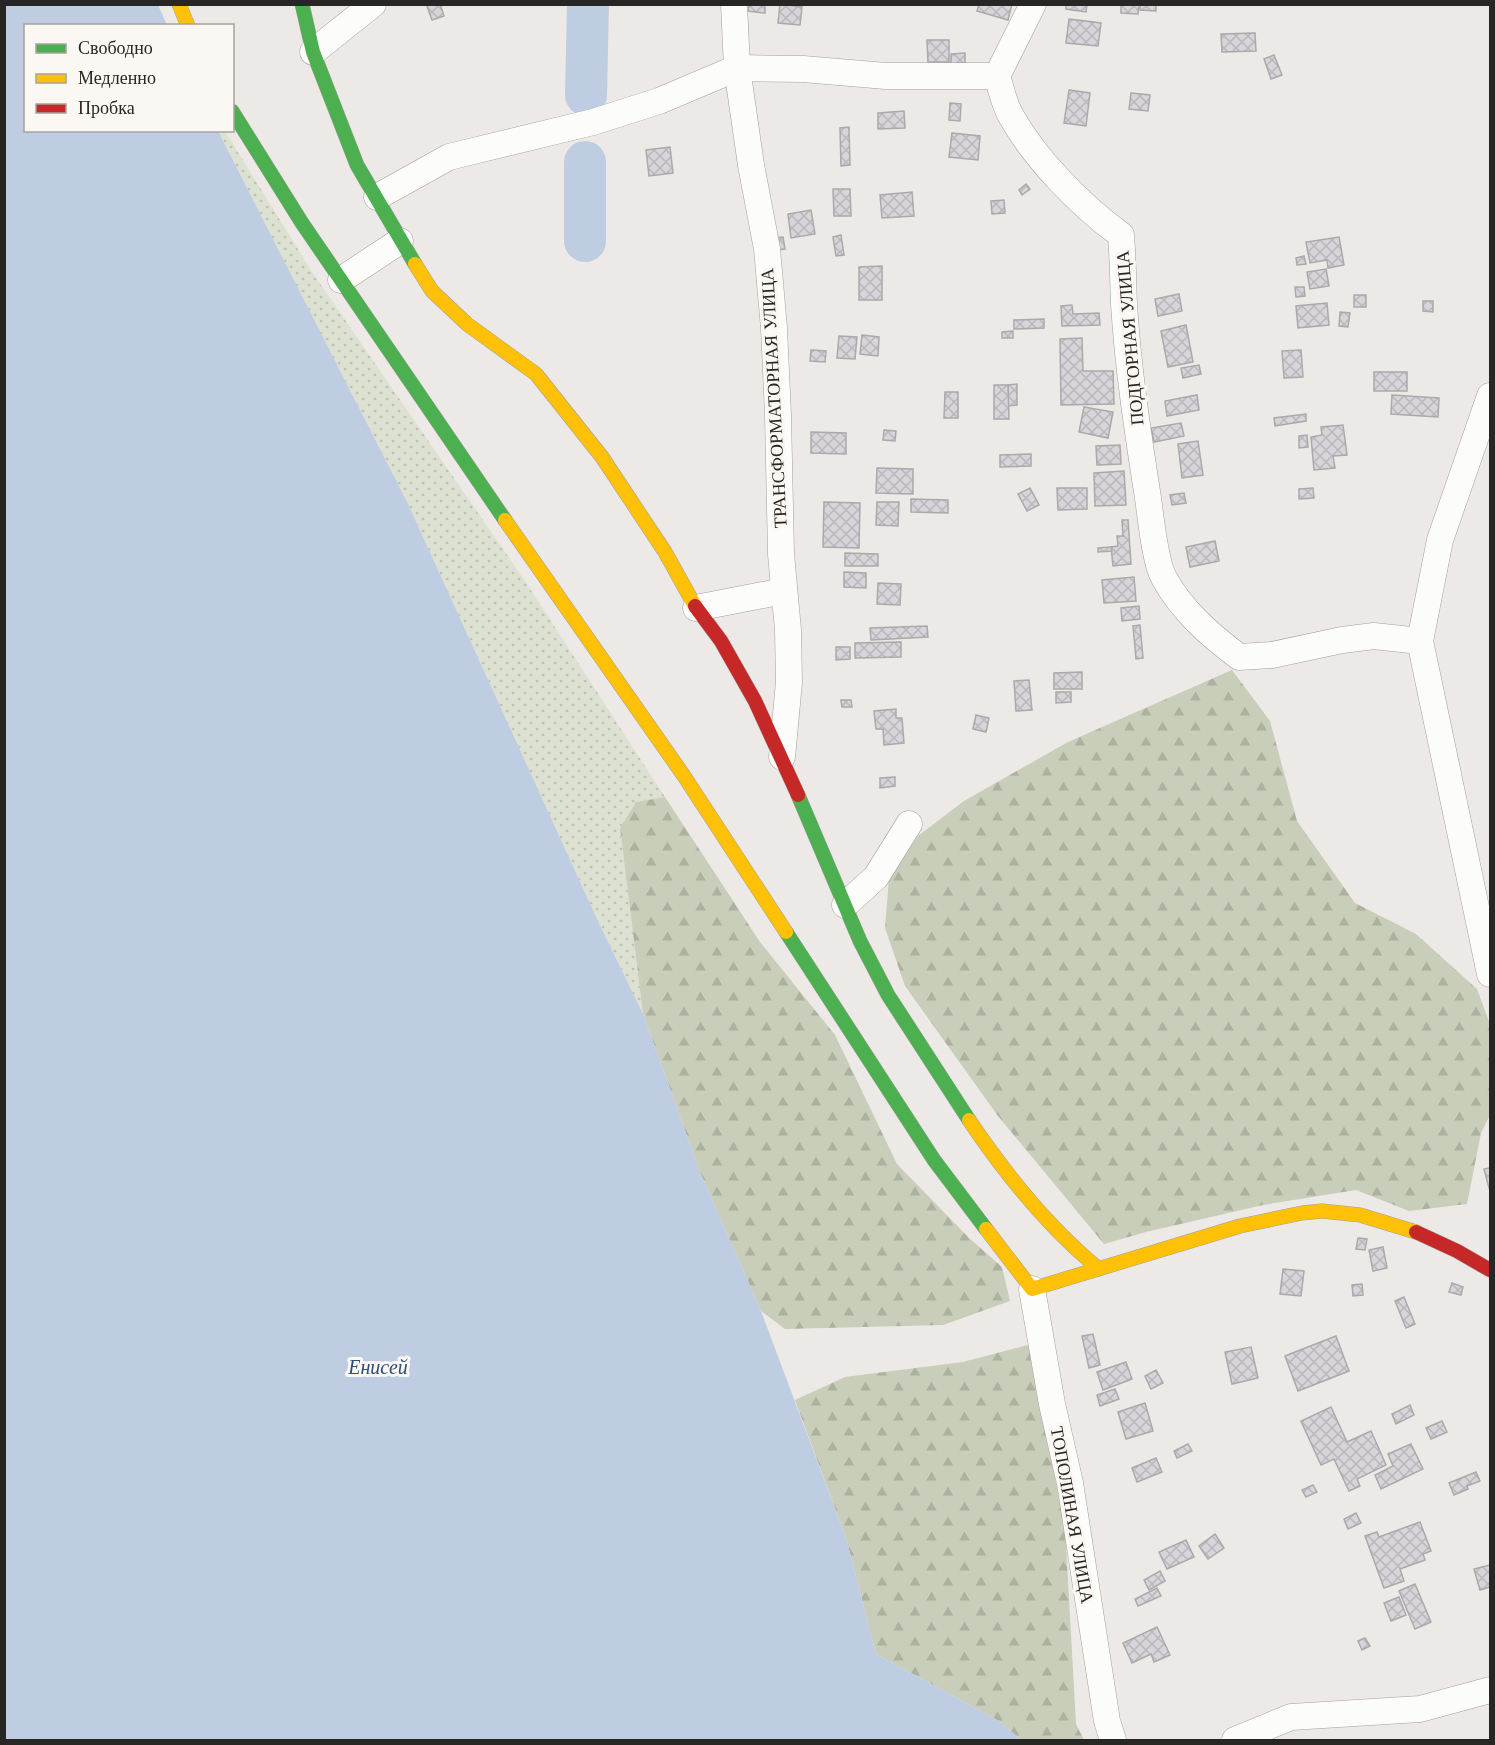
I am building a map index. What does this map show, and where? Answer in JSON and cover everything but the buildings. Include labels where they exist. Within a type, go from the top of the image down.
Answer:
[{"type":"street","points":[[179,4],[187,24]]},
{"type":"street","points":[[302,4],[313,52],[357,165],[377,197],[400,242],[432,291],[467,324],[536,374],[602,457],[665,552],[696,608],[721,641],[755,701],[782,758],[860,941],[888,995],[988,1148],[1044,1217],[1069,1244],[1099,1269]]},
{"type":"street","points":[[313,52],[373,4]]},
{"type":"street","name":"ТРАНСФОРМАТОРНАЯ УЛИЦА","points":[[734,4],[737,68],[750,165],[767,249],[774,328],[781,554],[788,630],[789,682],[782,758]]},
{"type":"street","points":[[377,197],[449,157],[593,122],[659,101],[737,68],[803,69],[886,76],[997,76],[1033,4]]},
{"type":"street","name":"ПОДГОРНАЯ УЛИЦА","points":[[997,76],[1010,114],[1044,163],[1100,220],[1121,235],[1124,302],[1135,414],[1154,539],[1163,577],[1186,610],[1215,639],[1239,657],[1272,655],[1342,640],[1374,636],[1420,642]]},
{"type":"street","points":[[234,114],[302,223],[567,610],[684,776],[934,1160],[1032,1289],[1241,1226],[1317,1212],[1361,1214],[1407,1229],[1491,1270]]},
{"type":"street","points":[[341,280],[400,242]]},
{"type":"street","points":[[1491,396],[1440,540],[1420,642],[1491,974]]},
{"type":"street","points":[[696,608],[784,591]]},
{"type":"street","points":[[845,905],[876,877],[909,824]]},
{"type":"street","name":"ТОПОЛИНАЯ УЛИЦА","points":[[1032,1289],[1052,1404],[1070,1483],[1107,1722],[1113,1740]]},
{"type":"street","points":[[1235,1740],[1291,1717],[1420,1709],[1491,1690]]},
{"type":"shaded area","points":[[219,132],[226,132],[312,272],[527,584],[665,797],[636,802],[620,828],[643,1014],[597,919],[408,504]]},
{"type":"green space","points":[[1232,670],[1270,721],[1297,821],[1355,903],[1416,934],[1477,989],[1490,1024],[1490,1115],[1481,1133],[1467,1204],[1409,1211],[1356,1190],[1263,1205],[1104,1244],[998,1116],[905,986],[885,928],[889,878],[918,836],[964,801],[1068,742]]},
{"type":"green space","points":[[665,797],[760,942],[835,1035],[897,1164],[969,1238],[1002,1267],[1010,1301],[943,1325],[785,1329],[761,1311],[700,1172],[643,1014],[620,828],[636,802]]},
{"type":"green space","points":[[1028,1345],[1065,1527],[1076,1724],[1084,1740],[1021,1740],[999,1721],[876,1654],[846,1538],[795,1400],[845,1377],[963,1362]]},
{"type":"water","name":"Енисей","points":[[5,4],[158,5],[167,24],[24,24],[24,132],[219,132],[408,504],[597,919],[643,1014],[700,1172],[761,1311],[846,1538],[876,1654],[999,1721],[1021,1740],[5,1740]]},
{"type":"waterway","points":[[586,95],[588,4]]},
{"type":"waterway","points":[[585,162],[585,241]]},
{"type":"traffic: fast","points":[[302,4],[313,52],[357,165],[415,264]]},
{"type":"traffic: fast","points":[[234,114],[302,223],[505,520]]},
{"type":"traffic: fast","points":[[798,795],[860,941],[888,995],[969,1120]]},
{"type":"traffic: fast","points":[[786,932],[934,1160],[986,1229]]},
{"type":"traffic: slow","points":[[179,4],[187,24]]},
{"type":"traffic: slow","points":[[415,264],[432,291],[467,324],[536,374],[602,457],[665,552],[695,606]]},
{"type":"traffic: slow","points":[[505,520],[684,776],[786,932]]},
{"type":"traffic: slow","points":[[969,1120],[998,1161],[1045,1218],[1099,1269]]},
{"type":"traffic: slow","points":[[986,1229],[1032,1289],[1240,1226],[1302,1213],[1322,1211],[1360,1215],[1416,1232]]},
{"type":"traffic: jam","points":[[695,606],[721,641],[755,701],[798,795]]},
{"type":"traffic: jam","points":[[1416,1232],[1457,1251],[1490,1270]]}]
